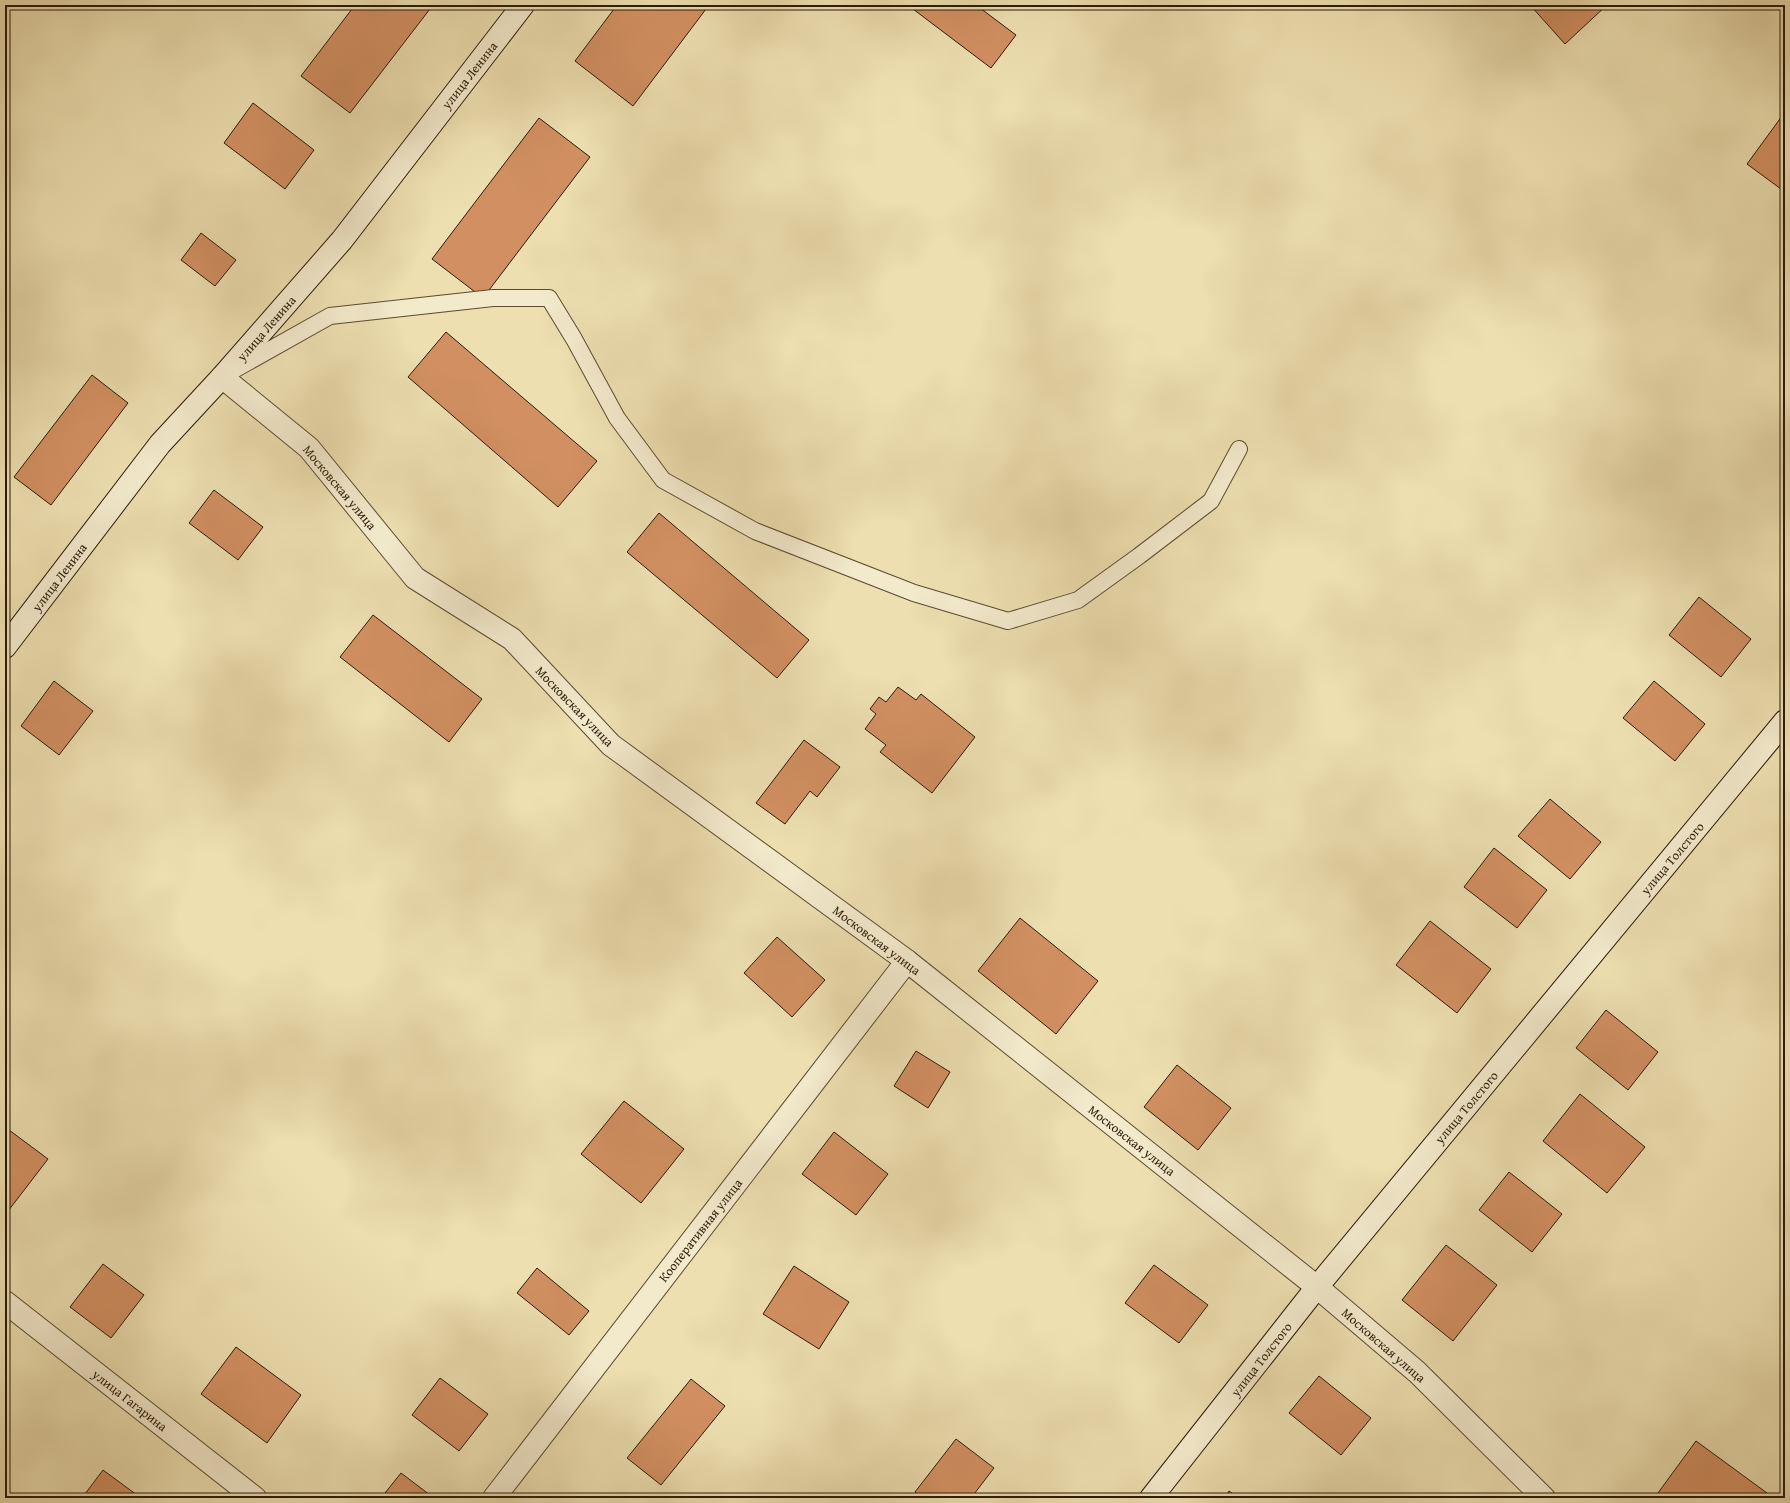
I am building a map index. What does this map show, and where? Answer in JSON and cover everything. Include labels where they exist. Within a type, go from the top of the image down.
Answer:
[{"type":"street","name":"улица Ленина","points":[[5,647],[160,444],[222,377],[342,240],[523,5]]},
{"type":"street","name":"Московская улица","points":[[222,377],[309,448],[415,578],[512,640],[610,745],[907,961],[1317,1287],[1417,1372],[1544,1498]]},
{"type":"street","name":"улица Толстого","points":[[1151,1498],[1317,1287],[1785,721]]},
{"type":"street","name":"Кооперативная улица","points":[[494,1498],[907,961]]},
{"type":"street","name":"улица Гагарина","points":[[5,1302],[255,1498]]},
{"type":"lane","points":[[222,377],[330,316],[493,298],[549,298],[574,339],[617,418],[663,480],[755,531],[914,593],[1008,621],[1078,600],[1139,556],[1211,501],[1239,449]]},
{"type":"building","points":[[355,5],[433,5],[350,113],[301,76]]},
{"type":"building","points":[[617,5],[709,5],[633,106],[575,61]]},
{"type":"building","points":[[976,5],[1016,35],[991,68],[909,6]]},
{"type":"building","points":[[1530,5],[1607,5],[1565,44]]},
{"type":"building","points":[[253,103],[314,150],[285,189],[224,143]]},
{"type":"building","points":[[1785,112],[1785,192],[1747,164]]},
{"type":"building","points":[[539,118],[590,157],[483,298],[432,259]]},
{"type":"building","points":[[201,233],[236,260],[215,286],[181,260]]},
{"type":"building","points":[[446,332],[597,461],[558,507],[408,377]]},
{"type":"building","points":[[92,375],[128,403],[51,505],[14,477]]},
{"type":"building","points":[[214,490],[263,527],[238,560],[189,523]]},
{"type":"building","points":[[659,513],[809,640],[777,678],[627,552]]},
{"type":"building","points":[[1699,597],[1751,639],[1721,677],[1669,635]]},
{"type":"building","points":[[373,615],[482,699],[449,742],[340,657]]},
{"type":"building","points":[[54,681],[93,711],[59,755],[21,726]]},
{"type":"building","points":[[1654,681],[1705,724],[1675,761],[1623,718]]},
{"type":"building","points":[[898,687],[916,700],[921,694],[975,737],[932,793],[880,752],[886,745],[865,729],[876,714],[870,709],[879,697],[886,702]]},
{"type":"building","points":[[804,740],[840,767],[817,797],[810,791],[785,824],[756,803]]},
{"type":"building","points":[[1550,799],[1601,842],[1570,879],[1518,836]]},
{"type":"building","points":[[1494,848],[1547,890],[1517,928],[1464,887]]},
{"type":"building","points":[[1020,918],[1098,981],[1056,1034],[978,971]]},
{"type":"building","points":[[1430,921],[1491,969],[1457,1013],[1396,965]]},
{"type":"building","points":[[777,937],[825,980],[792,1017],[744,973]]},
{"type":"building","points":[[1606,1010],[1658,1052],[1628,1090],[1576,1048]]},
{"type":"building","points":[[916,1051],[950,1072],[928,1108],[894,1086]]},
{"type":"building","points":[[1177,1065],[1231,1108],[1198,1150],[1144,1107]]},
{"type":"building","points":[[1580,1094],[1645,1147],[1607,1193],[1543,1141]]},
{"type":"building","points":[[624,1101],[684,1149],[641,1203],[581,1154]]},
{"type":"building","points":[[5,1127],[48,1159],[5,1215]]},
{"type":"building","points":[[834,1132],[888,1174],[856,1215],[802,1174]]},
{"type":"building","points":[[1509,1172],[1562,1214],[1532,1252],[1479,1210]]},
{"type":"building","points":[[1446,1245],[1497,1285],[1453,1341],[1402,1300]]},
{"type":"building","points":[[103,1264],[144,1295],[111,1338],[70,1307]]},
{"type":"building","points":[[1154,1265],[1208,1305],[1179,1343],[1125,1303]]},
{"type":"building","points":[[794,1266],[849,1302],[819,1349],[763,1314]]},
{"type":"building","points":[[537,1268],[589,1311],[569,1335],[517,1293]]},
{"type":"building","points":[[236,1347],[301,1395],[267,1443],[201,1394]]},
{"type":"building","points":[[1319,1376],[1371,1418],[1341,1455],[1289,1413]]},
{"type":"building","points":[[440,1378],[488,1414],[459,1451],[412,1415]]},
{"type":"building","points":[[691,1379],[725,1406],[661,1485],[627,1458]]},
{"type":"building","points":[[956,1439],[994,1468],[971,1498],[923,1498],[915,1492]]},
{"type":"building","points":[[1696,1441],[1767,1493],[1763,1498],[1655,1497]]},
{"type":"building","points":[[1785,1449],[1785,1458],[1781,1455]]},
{"type":"building","points":[[103,1470],[141,1498],[82,1498]]},
{"type":"building","points":[[401,1473],[434,1498],[381,1498]]},
{"type":"building","points":[[1229,1491],[1239,1498],[1224,1498]]}]
